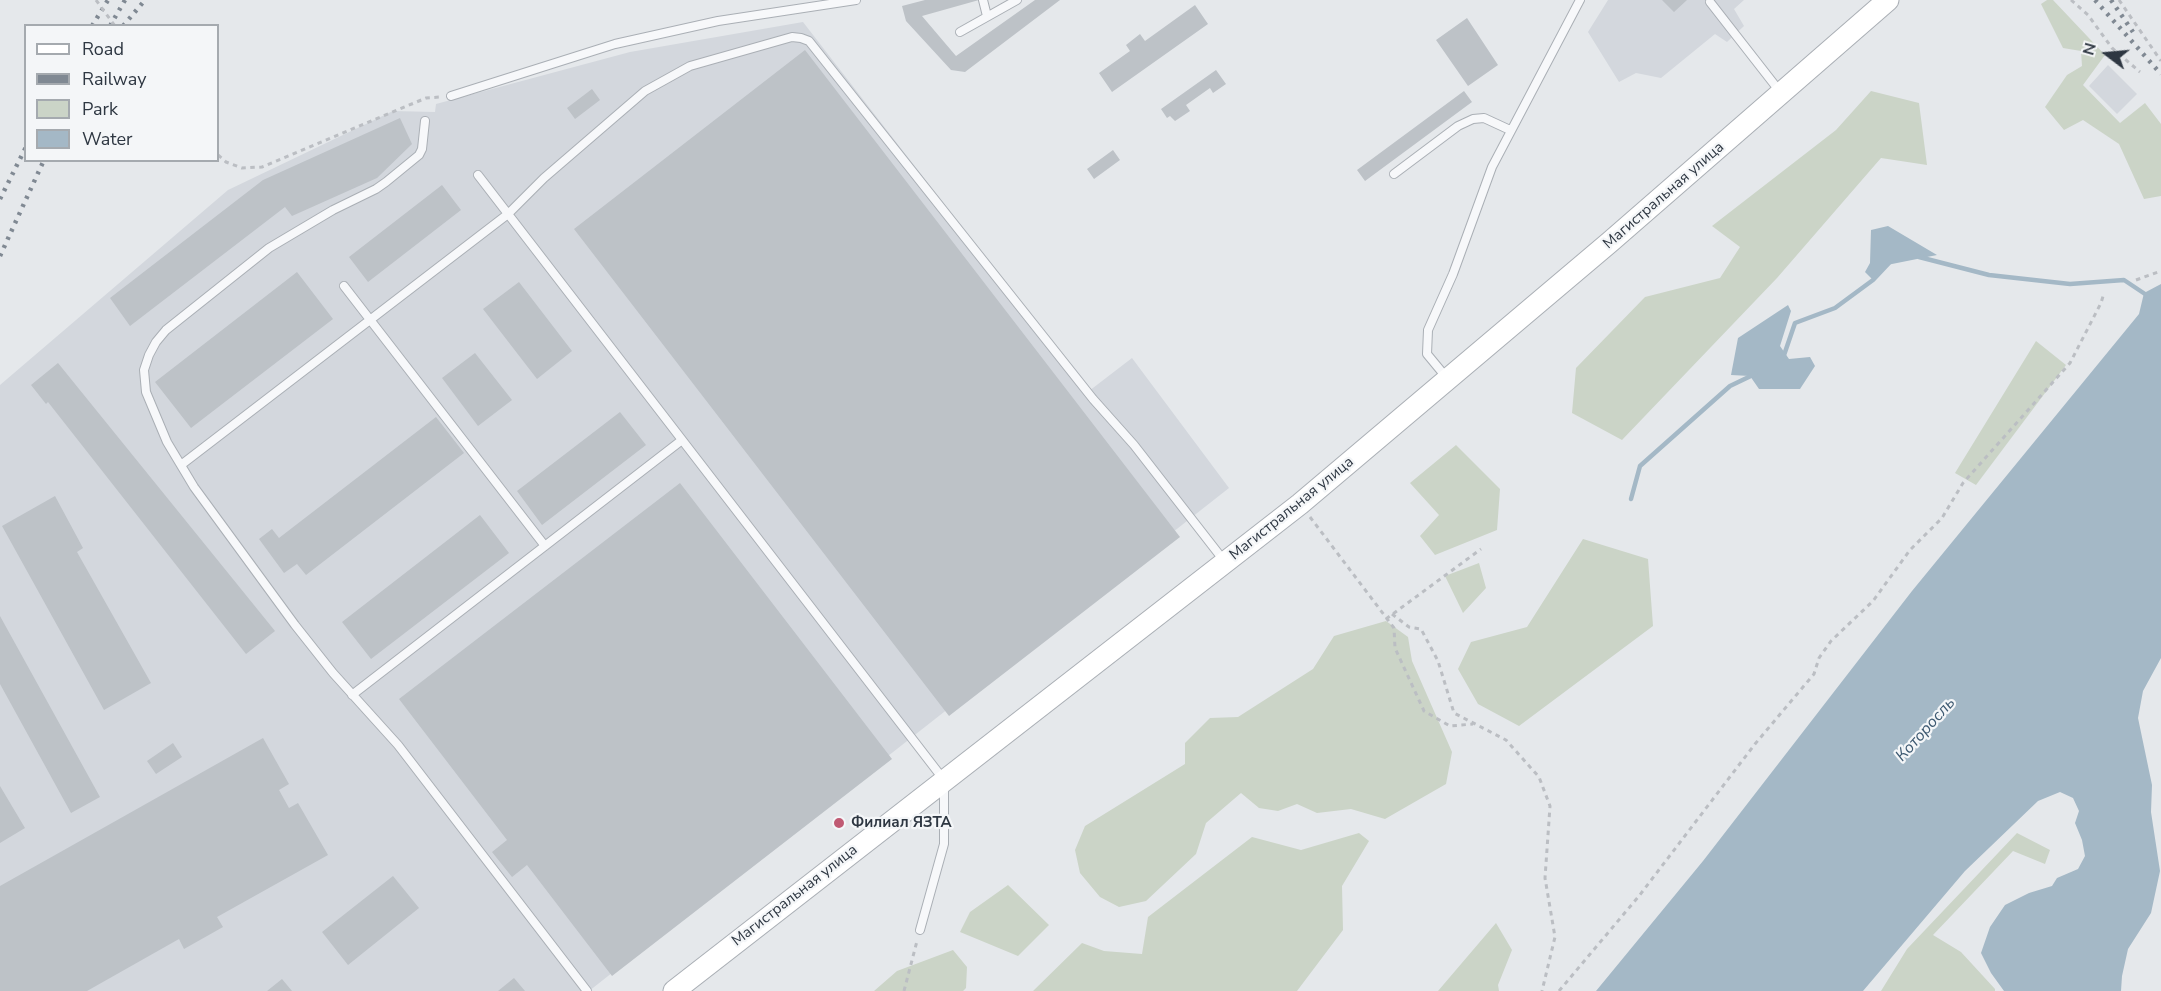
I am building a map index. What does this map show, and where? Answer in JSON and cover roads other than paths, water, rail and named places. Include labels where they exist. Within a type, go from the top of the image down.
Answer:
[{"type":"main road","name":"Магистральная улица","points":[[674,991],[1300,504],[1449,380],[1888,0]]},
{"type":"lane","points":[[451,96],[615,44],[718,21],[856,0]]},
{"type":"lane","points":[[983,0],[987,16]]},
{"type":"lane","points":[[960,32],[1017,0]]},
{"type":"lane","points":[[1449,380],[1426,354],[1428,330],[1453,274],[1492,167],[1580,0]]},
{"type":"lane","points":[[1710,2],[1782,94]]},
{"type":"lane","points":[[181,465],[508,214],[544,178],[645,91],[690,66],[792,37],[809,41],[1093,399],[1134,445],[1225,562]]},
{"type":"lane","points":[[1394,174],[1458,126],[1473,119],[1484,118],[1510,130]]},
{"type":"lane","points":[[424,121],[422,149],[419,155],[376,189],[333,210],[269,249],[166,330],[156,342],[144,370],[146,392],[167,442],[194,487],[295,625],[333,673],[398,745],[587,991]]},
{"type":"lane","points":[[478,175],[944,780],[944,844],[920,930]]},
{"type":"lane","points":[[344,286],[545,546]]},
{"type":"lane","points":[[352,695],[682,440]]},
{"type":"water","points":[[1888,226],[1937,255],[1887,265],[1873,280],[1865,272],[1870,263],[1871,230]]},
{"type":"water","name":"Которосль","points":[[2161,284],[2161,658],[2143,691],[2138,718],[2152,785],[2151,812],[2160,871],[2151,913],[2128,949],[2121,991],[2004,991],[1991,973],[1981,953],[1990,927],[2005,905],[2029,893],[2052,886],[2057,878],[2078,869],[2085,856],[2075,823],[2079,811],[2073,798],[2060,792],[2038,801],[1965,871],[1863,991],[1596,991],[1703,861],[1912,591],[2139,314],[2144,293]]},
{"type":"water","points":[[1788,305],[1791,311],[1780,346],[1789,359],[1810,357],[1815,366],[1800,389],[1759,389],[1750,376],[1731,375],[1738,338]]},
{"type":"waterway","points":[[1919,257],[1989,275],[2070,284],[2124,280],[2148,296]]},
{"type":"waterway","points":[[1783,358],[1795,323],[1835,308],[1873,280],[1889,263]]},
{"type":"waterway","points":[[1631,499],[1640,466],[1730,386],[1755,374]]},
{"type":"railway","points":[[93,24],[108,0]]},
{"type":"railway","points":[[111,24],[125,0]]},
{"type":"railway","points":[[125,24],[145,0]]},
{"type":"railway","points":[[2095,0],[2161,74]]},
{"type":"railway","points":[[2111,0],[2133,32]]},
{"type":"railway","points":[[0,199],[24,151]]},
{"type":"railway","points":[[0,256],[43,162]]},
{"type":"place","name":"Филиал ЯЗТА","points":[[839,823]]}]
